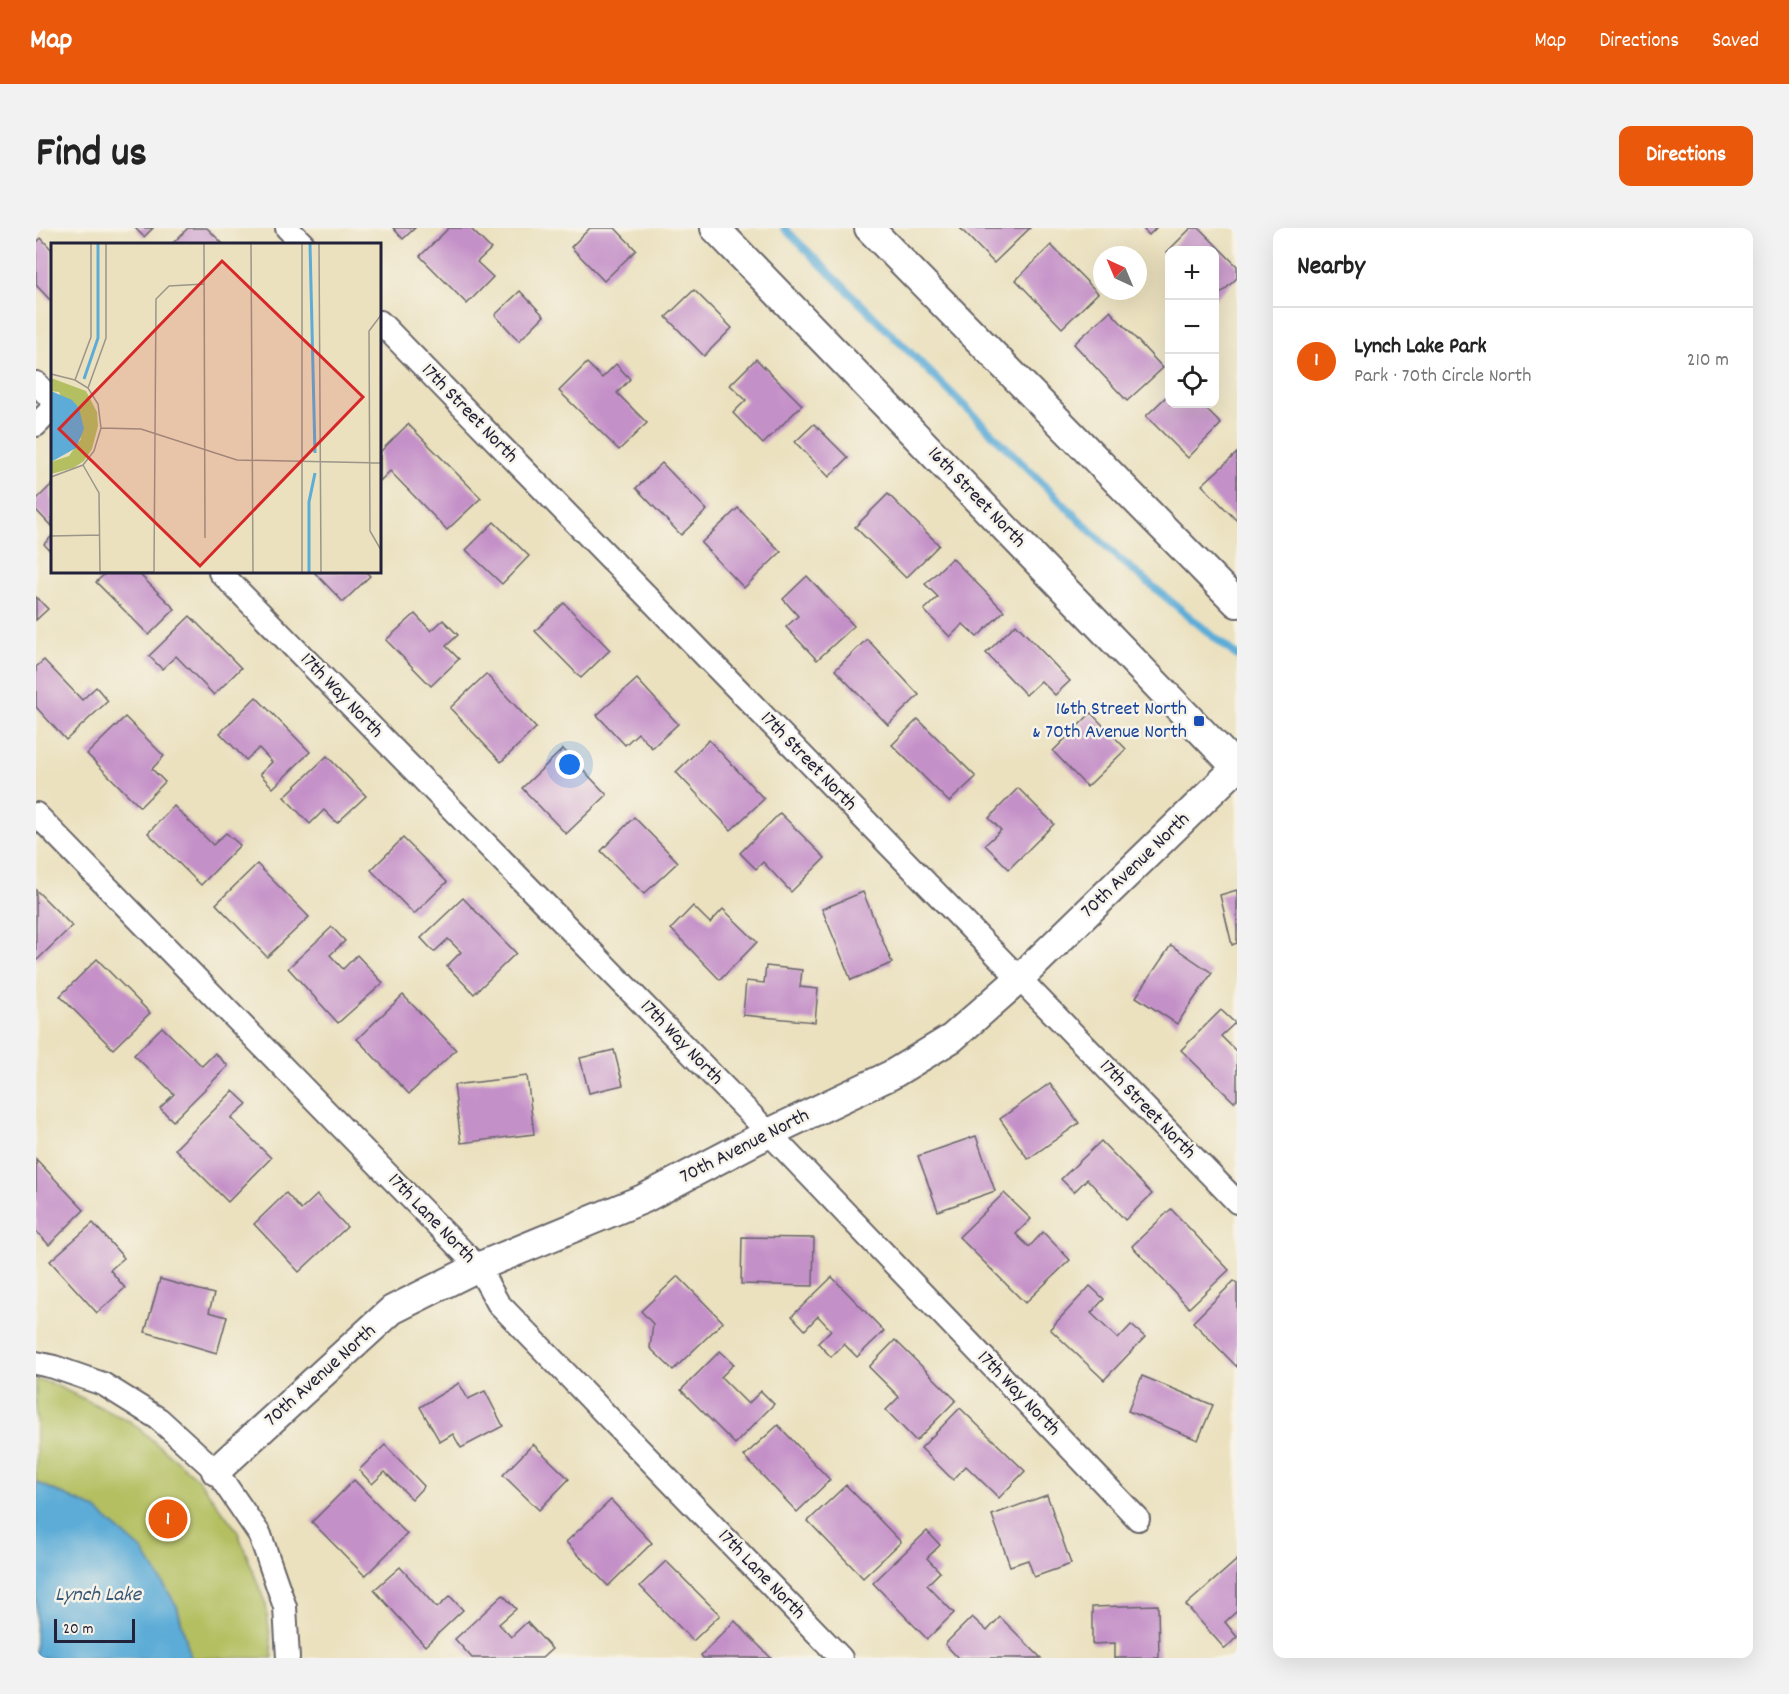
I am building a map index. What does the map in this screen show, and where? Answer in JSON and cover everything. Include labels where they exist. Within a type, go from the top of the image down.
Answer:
[{"type":"street","points":[[287,228],[302,243]]},
{"type":"street","name":"16th Street North","points":[[715,228],[1237,768]]},
{"type":"street","points":[[869,228],[1237,603]]},
{"type":"street","name":"17th Street North","points":[[381,323],[1237,1202]]},
{"type":"street","points":[[36,383],[51,399]]},
{"type":"street","points":[[36,425],[51,410]]},
{"type":"street","name":"17th Way North","points":[[221,573],[769,1133],[1138,1519]]},
{"type":"street","name":"70th Avenue North","points":[[216,1471],[393,1310],[478,1267],[643,1199],[769,1133],[891,1075],[952,1038],[1019,979],[1237,768]]},
{"type":"street","name":"17th Lane North","points":[[36,814],[478,1267],[498,1303],[842,1658]]},
{"type":"street","points":[[36,1363],[102,1384],[159,1419],[216,1471],[260,1535],[285,1608],[288,1658]]},
{"type":"green space","points":[[36,1380],[49,1382],[131,1422],[198,1479],[237,1530],[266,1605],[273,1658],[191,1658],[177,1606],[95,1509],[36,1482]]},
{"type":"water","name":"Lynch Lake","points":[[36,1482],[95,1509],[143,1551],[177,1606],[191,1658],[36,1658]]},
{"type":"building","points":[[135,228],[153,228],[144,237]]},
{"type":"building","points":[[188,228],[207,228],[222,243],[173,243]]},
{"type":"building","points":[[393,228],[415,228],[403,239]]},
{"type":"building","points":[[449,228],[470,228],[491,249],[477,262],[493,277],[467,304],[420,256]]},
{"type":"building","points":[[590,228],[615,228],[636,250],[604,281],[571,247]]},
{"type":"building","points":[[960,228],[1030,228],[994,263]]},
{"type":"building","points":[[1142,228],[1156,228],[1149,235]]},
{"type":"building","points":[[1191,228],[1199,228],[1217,246],[1173,246]]},
{"type":"building","points":[[41,238],[51,249],[51,301],[36,285],[36,243]]},
{"type":"building","points":[[1051,245],[1093,288],[1093,298],[1062,328],[1016,280]]},
{"type":"building","points":[[1219,248],[1237,266],[1237,278],[1219,295]]},
{"type":"building","points":[[694,290],[732,328],[704,356],[666,317]]},
{"type":"building","points":[[520,291],[544,316],[519,341],[495,315]]},
{"type":"building","points":[[1110,311],[1163,368],[1127,401],[1074,344]]},
{"type":"building","points":[[756,359],[802,405],[763,444],[733,413],[746,400],[730,385]]},
{"type":"building","points":[[587,363],[602,378],[616,364],[630,379],[617,393],[647,423],[619,450],[559,391]]},
{"type":"building","points":[[1165,398],[1165,408],[1205,408],[1221,424],[1188,458],[1146,416]]},
{"type":"building","points":[[408,424],[481,498],[447,530],[390,471],[381,480],[381,451]]},
{"type":"building","points":[[814,424],[848,458],[829,477],[795,442]]},
{"type":"building","points":[[1237,453],[1237,521],[1202,485]]},
{"type":"building","points":[[662,463],[707,510],[681,535],[636,488]]},
{"type":"building","points":[[51,485],[51,526],[36,510],[36,500]]},
{"type":"building","points":[[888,494],[939,545],[906,578],[855,527]]},
{"type":"building","points":[[738,508],[781,552],[744,588],[701,543]]},
{"type":"building","points":[[494,522],[529,556],[502,584],[466,550]]},
{"type":"building","points":[[51,537],[51,552],[44,544]]},
{"type":"building","points":[[952,558],[1004,611],[977,637],[963,624],[950,637],[924,610],[938,597],[925,584]]},
{"type":"building","points":[[106,573],[138,573],[175,609],[149,635],[96,582]]},
{"type":"building","points":[[315,573],[367,573],[370,576],[343,602]]},
{"type":"building","points":[[807,576],[854,626],[817,660],[786,627],[798,616],[783,599]]},
{"type":"building","points":[[36,597],[48,609],[36,620]]},
{"type":"building","points":[[564,603],[610,650],[581,678],[535,631]]},
{"type":"building","points":[[415,614],[431,631],[443,620],[458,635],[446,646],[459,659],[431,686],[386,640]]},
{"type":"building","points":[[190,616],[241,668],[214,695],[176,656],[162,669],[149,656]]},
{"type":"building","points":[[1016,624],[1070,681],[1055,695],[1041,681],[1026,695],[986,653]]},
{"type":"building","points":[[867,639],[919,695],[888,725],[835,670]]},
{"type":"building","points":[[44,660],[82,700],[96,687],[108,701],[66,740],[36,707],[36,667]]},
{"type":"building","points":[[486,674],[536,728],[501,762],[450,708]]},
{"type":"building","points":[[637,679],[678,724],[652,748],[638,733],[625,745],[597,715]]},
{"type":"building","points":[[256,697],[310,752],[273,788],[260,774],[272,762],[259,748],[246,760],[220,733]]},
{"type":"building","points":[[1091,713],[1126,749],[1087,787],[1053,751]]},
{"type":"building","points":[[125,717],[164,756],[152,769],[165,782],[140,807],[87,754]]},
{"type":"building","points":[[918,719],[976,777],[949,802],[892,745]]},
{"type":"building","points":[[709,740],[764,799],[731,830],[676,772]]},
{"type":"building","points":[[563,749],[607,795],[566,834],[522,788]]},
{"type":"building","points":[[327,756],[366,796],[337,823],[324,810],[310,824],[284,797]]},
{"type":"building","points":[[1018,788],[1054,824],[1009,869],[985,845],[1001,830],[989,818]]},
{"type":"building","points":[[174,806],[213,845],[226,833],[240,845],[201,885],[148,833]]},
{"type":"building","points":[[780,813],[825,858],[791,892],[763,862],[756,869],[740,853]]},
{"type":"building","points":[[634,817],[678,862],[644,894],[601,851]]},
{"type":"building","points":[[403,838],[447,882],[414,914],[371,870]]},
{"type":"building","points":[[257,864],[309,917],[267,957],[216,904]]},
{"type":"building","points":[[36,890],[72,926],[36,961]]},
{"type":"building","points":[[1237,890],[1237,943],[1232,945],[1220,895]]},
{"type":"building","points":[[863,892],[892,963],[851,980],[822,909]]},
{"type":"building","points":[[463,898],[516,953],[474,994],[447,966],[461,952],[448,939],[434,952],[421,938]]},
{"type":"building","points":[[693,906],[710,923],[723,909],[757,942],[720,980],[671,929]]},
{"type":"building","points":[[332,927],[345,941],[330,955],[343,969],[357,955],[383,983],[338,1023],[288,968]]},
{"type":"building","points":[[1171,945],[1212,973],[1177,1024],[1136,997]]},
{"type":"building","points":[[97,959],[150,1013],[113,1049],[60,996]]},
{"type":"building","points":[[766,966],[802,970],[800,987],[818,989],[815,1022],[743,1015],[746,981],[764,983]]},
{"type":"building","points":[[403,995],[456,1050],[409,1094],[357,1039]]},
{"type":"building","points":[[1221,1010],[1235,1023],[1221,1036],[1237,1052],[1237,1099],[1234,1102],[1181,1050]]},
{"type":"building","points":[[162,1027],[202,1066],[215,1053],[228,1066],[173,1121],[160,1108],[174,1094],[134,1055]]},
{"type":"building","points":[[614,1050],[623,1085],[589,1093],[580,1058]]},
{"type":"building","points":[[527,1076],[534,1134],[461,1143],[454,1085]]},
{"type":"building","points":[[1050,1083],[1079,1123],[1028,1159],[1000,1119]]},
{"type":"building","points":[[233,1091],[247,1104],[231,1118],[271,1158],[228,1202],[175,1149]]},
{"type":"building","points":[[976,1136],[995,1191],[938,1211],[918,1156]]},
{"type":"building","points":[[1101,1141],[1152,1194],[1125,1220],[1087,1179],[1074,1192],[1061,1179]]},
{"type":"building","points":[[36,1159],[84,1210],[49,1245],[36,1231]]},
{"type":"building","points":[[286,1193],[301,1210],[317,1195],[347,1227],[299,1272],[254,1224]]},
{"type":"building","points":[[1004,1193],[1031,1219],[1016,1234],[1029,1247],[1043,1232],[1070,1260],[1025,1303],[959,1237]]},
{"type":"building","points":[[1171,1209],[1229,1270],[1189,1308],[1132,1246]]},
{"type":"building","points":[[93,1223],[124,1258],[110,1270],[125,1288],[97,1313],[50,1261]]},
{"type":"building","points":[[742,1237],[814,1238],[813,1286],[741,1284]]},
{"type":"building","points":[[678,1276],[723,1322],[673,1370],[650,1348],[653,1324],[641,1311]]},
{"type":"building","points":[[832,1277],[884,1331],[857,1357],[844,1344],[831,1357],[818,1343],[831,1330],[818,1316],[805,1330],[792,1316]]},
{"type":"building","points":[[160,1279],[214,1294],[209,1312],[227,1317],[217,1353],[145,1332]]},
{"type":"building","points":[[1234,1281],[1237,1283],[1237,1367],[1193,1322]]},
{"type":"building","points":[[1090,1286],[1104,1299],[1091,1313],[1118,1339],[1131,1325],[1145,1337],[1104,1380],[1050,1329]]},
{"type":"building","points":[[895,1340],[956,1400],[916,1441],[886,1410],[899,1397],[869,1367]]},
{"type":"building","points":[[720,1351],[734,1364],[721,1377],[748,1404],[761,1391],[774,1404],[735,1444],[681,1390]]},
{"type":"building","points":[[1142,1376],[1213,1405],[1198,1440],[1128,1411]]},
{"type":"building","points":[[459,1383],[468,1399],[485,1391],[503,1426],[461,1448],[453,1434],[440,1442],[420,1407]]},
{"type":"building","points":[[960,1408],[1025,1471],[999,1498],[966,1466],[953,1480],[921,1448]]},
{"type":"building","points":[[778,1425],[830,1480],[797,1512],[744,1456]]},
{"type":"building","points":[[533,1444],[569,1479],[539,1510],[503,1475]]},
{"type":"building","points":[[385,1445],[424,1486],[412,1499],[385,1472],[372,1484],[359,1470]]},
{"type":"building","points":[[354,1480],[407,1534],[365,1576],[312,1522]]},
{"type":"building","points":[[846,1485],[901,1542],[863,1578],[808,1521]]},
{"type":"building","points":[[1047,1495],[1071,1564],[1034,1577],[1028,1560],[1010,1566],[992,1515]]},
{"type":"building","points":[[611,1500],[652,1543],[608,1586],[566,1542]]},
{"type":"building","points":[[927,1531],[940,1545],[927,1558],[940,1572],[927,1585],[954,1613],[927,1639],[873,1583]]},
{"type":"building","points":[[1237,1560],[1237,1611],[1225,1622],[1237,1637],[1225,1649],[1186,1605]]},
{"type":"building","points":[[666,1561],[720,1615],[693,1641],[640,1586]]},
{"type":"building","points":[[400,1567],[437,1608],[450,1596],[463,1610],[425,1646],[374,1590]]},
{"type":"building","points":[[503,1595],[516,1609],[499,1624],[511,1637],[527,1622],[552,1649],[542,1658],[472,1658],[455,1639]]},
{"type":"building","points":[[1158,1605],[1159,1658],[1115,1658],[1115,1643],[1092,1644],[1092,1607]]},
{"type":"building","points":[[972,1617],[987,1631],[1000,1617],[1041,1658],[958,1658],[945,1644]]},
{"type":"building","points":[[735,1621],[771,1658],[703,1658],[701,1655]]},
{"type":"waterway","points":[[784,228],[1116,556],[1237,656]]},
{"type":"place","name":"16th Street North & 70th Avenue North","points":[[1199,721]]},
{"type":"place","name":"Lynch Lake Park","points":[[168,1519]]}]
